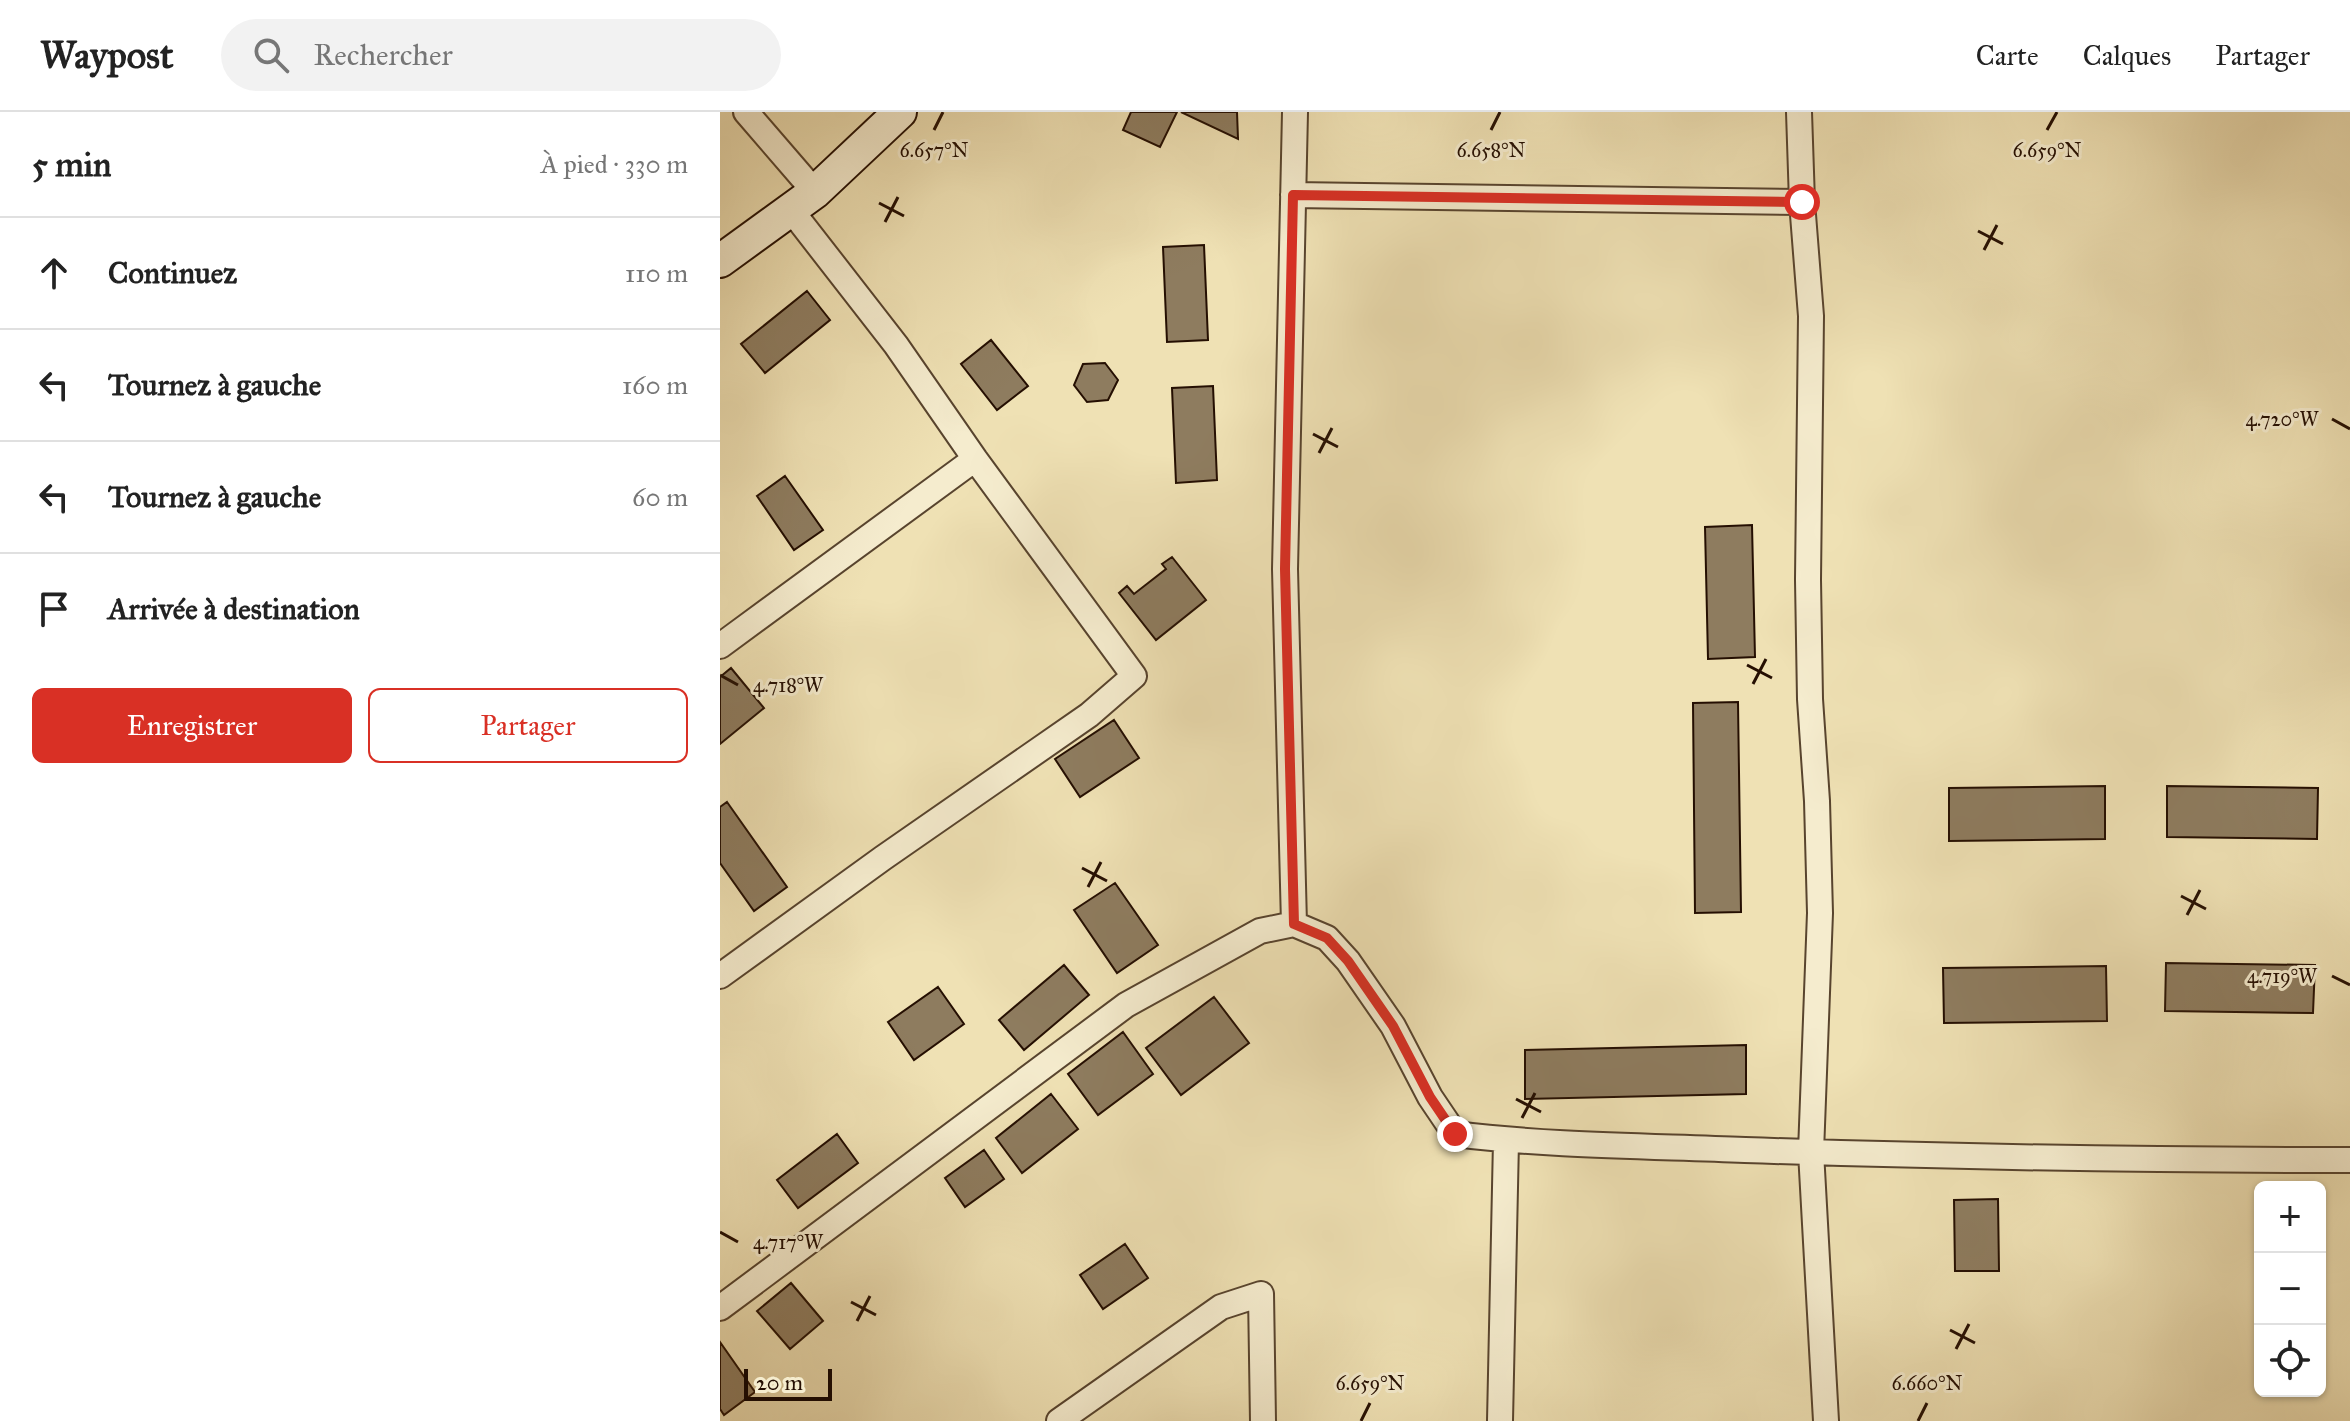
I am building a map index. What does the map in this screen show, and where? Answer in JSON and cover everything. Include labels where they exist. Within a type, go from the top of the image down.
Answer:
[{"type":"main road","points":[[720,261],[803,201],[900,112]]},
{"type":"street","points":[[720,976],[1089,715],[1134,676],[975,459],[896,345],[746,112]]},
{"type":"street","points":[[1294,924],[1285,569],[1295,112]]},
{"type":"street","points":[[1799,112],[1811,316],[1810,699],[1820,913],[1811,1152],[1826,1421]]},
{"type":"street","points":[[1293,195],[1802,202]]},
{"type":"street","points":[[720,646],[975,459]]},
{"type":"street","points":[[720,1308],[1126,1005],[1260,931],[1294,924],[1327,938],[1348,961],[1393,1026],[1430,1097],[1455,1134],[1506,1141],[1811,1152],[2350,1160]]},
{"type":"street","points":[[1500,1421],[1506,1141]]},
{"type":"street","points":[[1059,1421],[1221,1307],[1261,1294],[1263,1421]]},
{"type":"building","points":[[1131,112],[1177,112],[1160,147],[1123,130]]},
{"type":"building","points":[[1181,112],[1237,112],[1238,139]]},
{"type":"building","points":[[1204,245],[1208,340],[1167,342],[1163,247]]},
{"type":"building","points":[[807,291],[830,320],[765,373],[741,344]]},
{"type":"building","points":[[991,340],[1028,386],[997,410],[961,364]]},
{"type":"building","points":[[1105,363],[1118,380],[1108,400],[1087,402],[1074,385],[1083,364]]},
{"type":"building","points":[[1213,386],[1217,480],[1176,483],[1172,388]]},
{"type":"building","points":[[785,476],[823,530],[794,550],[757,496]]},
{"type":"building","points":[[1752,525],[1755,657],[1708,659],[1705,527]]},
{"type":"building","points":[[1172,557],[1206,600],[1156,640],[1119,593],[1127,586],[1134,594],[1166,569],[1162,564]]},
{"type":"building","points":[[731,668],[764,708],[720,744],[720,677]]},
{"type":"building","points":[[1738,702],[1741,912],[1695,913],[1693,703]]},
{"type":"building","points":[[1114,720],[1139,758],[1080,797],[1055,759]]},
{"type":"building","points":[[2105,786],[2105,839],[1949,841],[1949,788]]},
{"type":"building","points":[[2167,786],[2318,788],[2317,839],[2167,837]]},
{"type":"building","points":[[727,802],[787,887],[754,911],[720,863],[720,807]]},
{"type":"building","points":[[1115,883],[1158,945],[1117,973],[1074,910]]},
{"type":"building","points":[[2166,963],[2315,965],[2313,1013],[2165,1011]]},
{"type":"building","points":[[1064,965],[1089,995],[1024,1050],[999,1020]]},
{"type":"building","points":[[2106,966],[2107,1021],[1944,1023],[1943,968]]},
{"type":"building","points":[[938,987],[964,1024],[914,1060],[888,1022]]},
{"type":"building","points":[[1214,997],[1249,1043],[1181,1095],[1146,1048]]},
{"type":"building","points":[[1123,1032],[1153,1074],[1098,1115],[1068,1074]]},
{"type":"building","points":[[1746,1045],[1746,1094],[1525,1099],[1525,1050]]},
{"type":"building","points":[[1051,1094],[1078,1129],[1022,1173],[996,1138]]},
{"type":"building","points":[[837,1134],[858,1163],[798,1208],[777,1180]]},
{"type":"building","points":[[984,1150],[1004,1179],[965,1207],[945,1178]]},
{"type":"building","points":[[1998,1199],[1999,1271],[1955,1271],[1954,1200]]},
{"type":"building","points":[[1125,1244],[1148,1278],[1103,1309],[1080,1275]]},
{"type":"building","points":[[791,1283],[823,1321],[790,1349],[757,1311]]},
{"type":"building","points":[[720,1342],[755,1392],[724,1415],[720,1409]]},
{"type":"route","points":[[1455,1134],[1430,1097],[1393,1026],[1348,961],[1327,938],[1294,924],[1285,569],[1293,195],[1802,202]]}]
